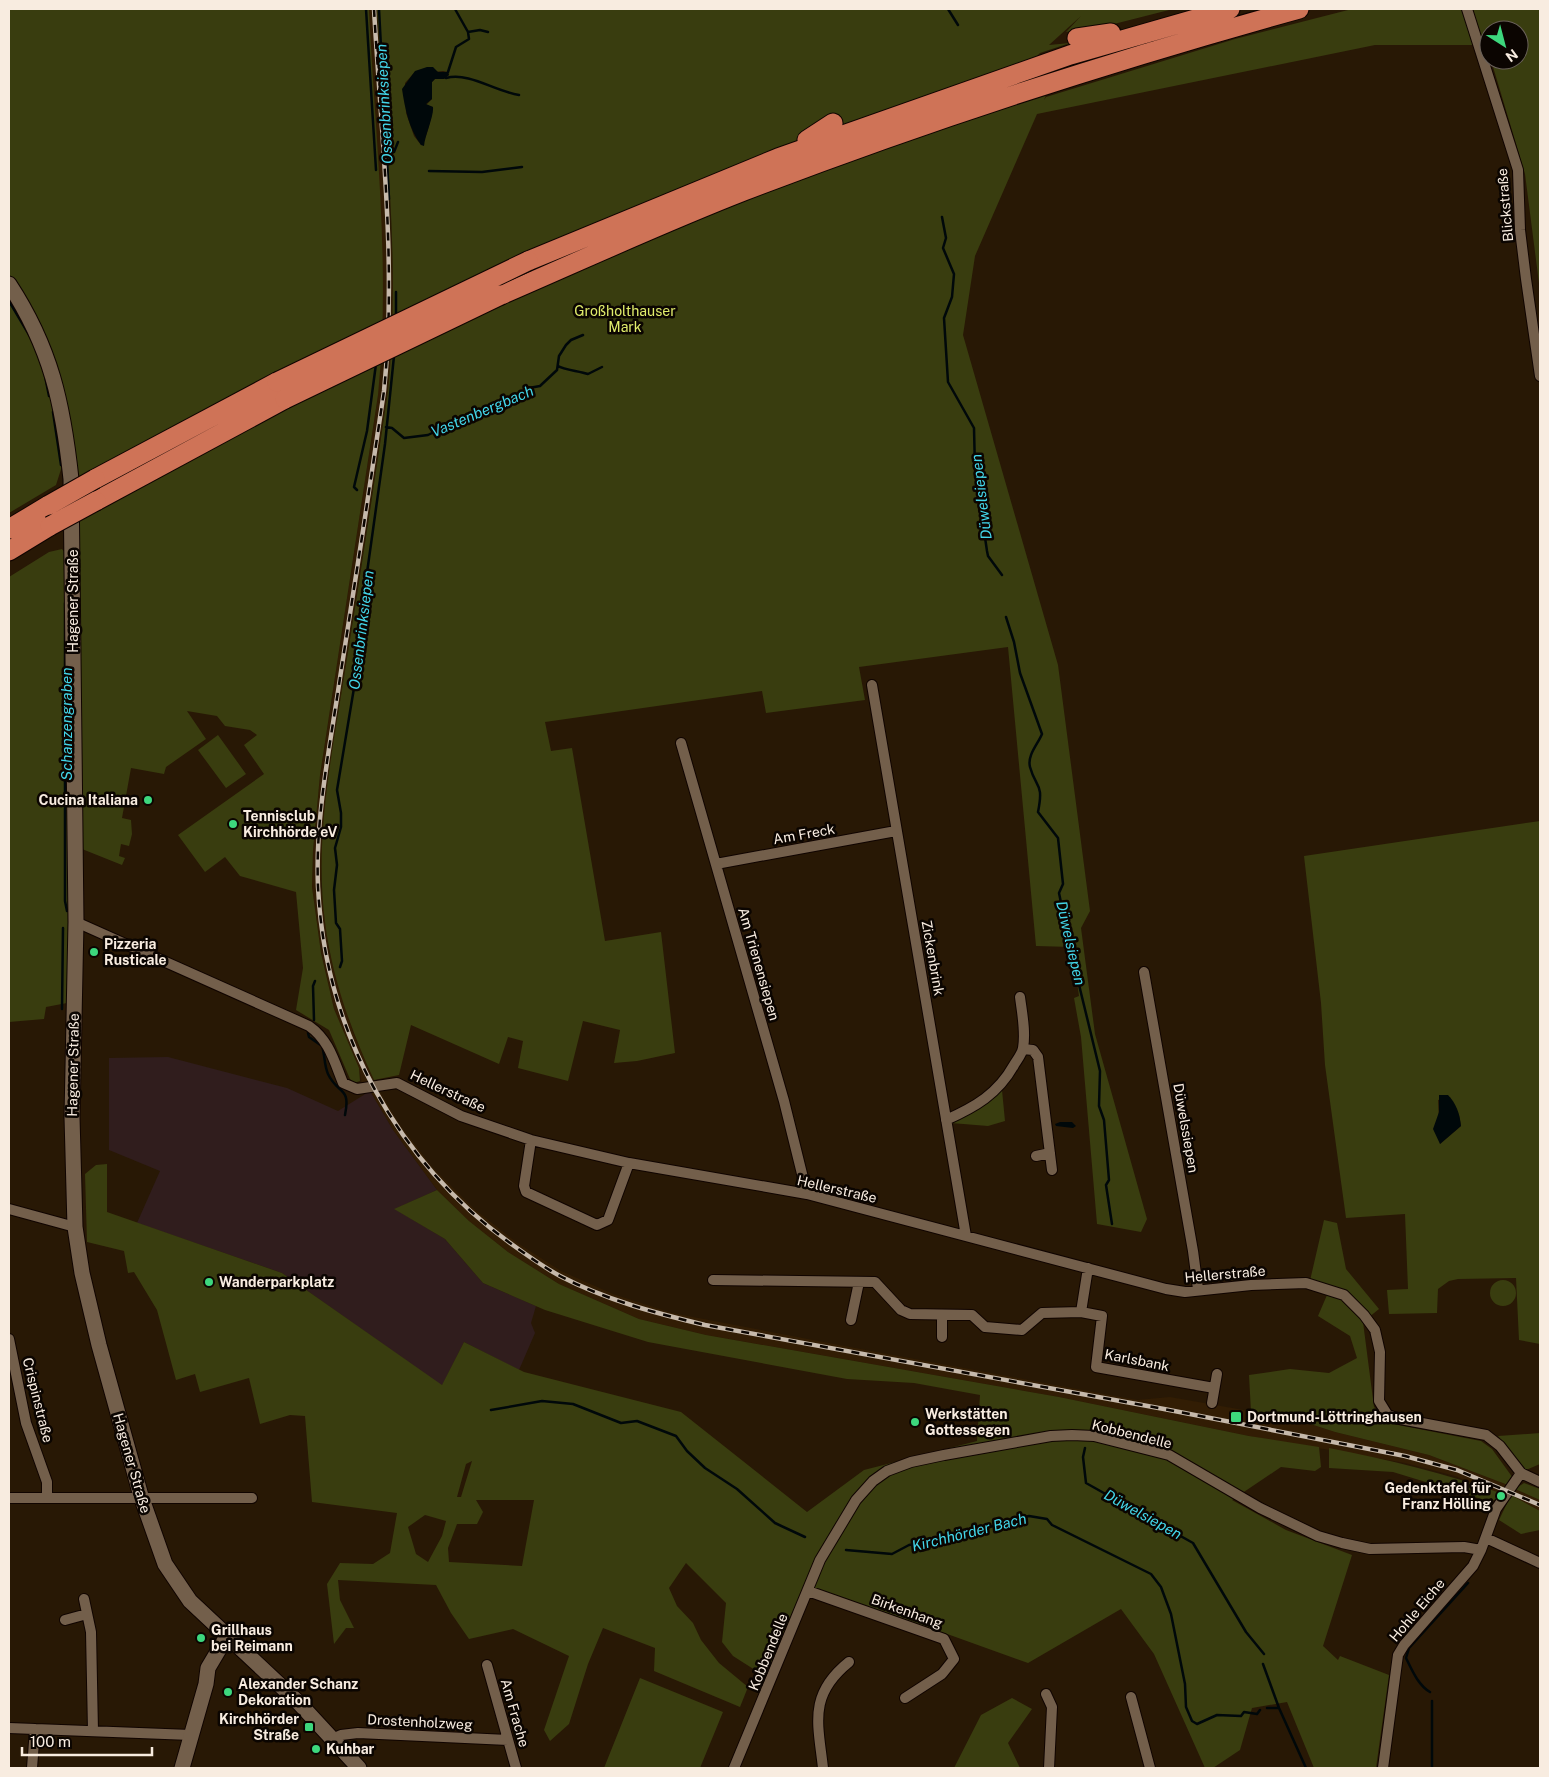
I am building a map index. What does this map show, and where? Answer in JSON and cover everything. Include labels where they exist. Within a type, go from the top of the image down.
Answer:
[{"type":"highway","points":[[9,530],[95,479],[277,382],[528,261],[778,158],[1051,62],[1178,22],[1230,9]]},
{"type":"highway","points":[[9,550],[285,399],[448,319],[742,192],[916,127],[1110,65],[1299,9]]},
{"type":"highway","points":[[1077,38],[1178,22]]},
{"type":"highway","points":[[1054,90],[1110,65]]},
{"type":"highway","points":[[778,158],[833,123]]},
{"type":"highway","points":[[742,192],[781,187]]},
{"type":"main road","name":"Hagener Straße","points":[[9,284],[33,324],[50,362],[66,435],[71,479],[76,922],[72,1117],[75,1227],[82,1273],[99,1345],[141,1496],[161,1556],[179,1588],[231,1640],[299,1703],[359,1768]]},
{"type":"main road","points":[[182,1768],[206,1684],[206,1674],[212,1659],[231,1640]]},
{"type":"street","name":"Blickstraße","points":[[1467,9],[1518,170],[1520,230],[1540,376]]},
{"type":"street","name":"Zickenbrink","points":[[872,685],[966,1236]]},
{"type":"street","name":"Am Trienensiepen","points":[[681,743],[784,1101],[807,1194]]},
{"type":"street","name":"Am Freck","points":[[716,864],[896,831]]},
{"type":"street","name":"Hellerstraße","points":[[76,922],[309,1026],[325,1040],[344,1083],[352,1087],[362,1089],[397,1083],[461,1116],[531,1140],[629,1163],[807,1194],[1177,1292],[1272,1283],[1306,1283],[1344,1295],[1364,1314],[1375,1330],[1380,1352],[1379,1402],[1387,1414],[1395,1418],[1486,1434],[1500,1446],[1521,1473],[1540,1482]]},
{"type":"street","name":"Düwelssiepen","points":[[1144,972],[1198,1289]]},
{"type":"street","points":[[946,1120],[970,1110],[993,1094],[1007,1078],[1023,1049],[1020,997]]},
{"type":"street","points":[[1023,1049],[1033,1050],[1038,1057],[1052,1170]]},
{"type":"street","points":[[531,1140],[524,1186],[526,1192],[597,1225],[608,1220],[629,1163]]},
{"type":"street","points":[[1036,1156],[1050,1153]]},
{"type":"street","points":[[9,1209],[75,1227]]},
{"type":"street","points":[[1081,1312],[1088,1268]]},
{"type":"street","name":"Karlsbank","points":[[713,1280],[875,1282],[901,1310],[910,1314],[972,1315],[986,1327],[1022,1330],[1042,1313],[1081,1312],[1102,1316],[1096,1367],[1214,1388]]},
{"type":"street","points":[[851,1320],[859,1282]]},
{"type":"street","points":[[942,1315],[942,1337]]},
{"type":"street","name":"Crispinstraße","points":[[9,1339],[26,1423],[47,1482],[47,1497]]},
{"type":"street","points":[[1212,1403],[1217,1374]]},
{"type":"street","name":"Kobbendelle","points":[[734,1768],[820,1560],[856,1500],[873,1481],[887,1471],[910,1462],[1051,1436],[1094,1436],[1169,1455],[1260,1508],[1318,1536],[1370,1549],[1464,1547],[1481,1550]]},
{"type":"street","name":"Hohle Eiche","points":[[1383,1768],[1398,1655],[1404,1645],[1473,1566],[1486,1538],[1496,1509],[1521,1473]]},
{"type":"street","points":[[9,1498],[128,1499],[141,1496],[252,1498]]},
{"type":"street","points":[[1486,1538],[1540,1563]]},
{"type":"street","name":"Birkenhang","points":[[808,1591],[944,1639],[954,1660],[942,1674],[905,1698]]},
{"type":"street","points":[[84,1599],[91,1632],[93,1731]]},
{"type":"street","points":[[65,1620],[87,1614]]},
{"type":"street","points":[[822,1768],[817,1715],[819,1707],[828,1684],[836,1672],[849,1662]]},
{"type":"street","name":"Am Frache","points":[[487,1665],[516,1768]]},
{"type":"street","points":[[1046,1694],[1052,1707],[1049,1768]]},
{"type":"street","points":[[1131,1697],[1150,1768]]},
{"type":"street","points":[[9,1728],[191,1735]]},
{"type":"street","points":[[32,1768],[35,1730]]},
{"type":"street","name":"Drostenholzweg","points":[[332,1739],[341,1735],[358,1733],[508,1740]]},
{"type":"shaded area","points":[[369,9],[377,9],[392,254],[394,336],[388,391],[329,775],[322,849],[321,887],[329,950],[353,1032],[374,1080],[362,1085],[359,1068],[334,1009],[321,953],[312,887],[313,850],[320,775],[378,395]]},
{"type":"shaded area","points":[[433,67],[438,72],[448,72],[449,75],[444,79],[435,79],[432,82],[432,99],[426,104],[433,107],[433,111],[424,146],[417,139],[411,126],[402,89],[415,71]]},
{"type":"shaded area","points":[[168,1057],[287,1088],[338,1111],[370,1091],[393,1130],[437,1190],[395,1209],[445,1239],[483,1283],[536,1306],[531,1323],[535,1333],[519,1370],[464,1342],[442,1386],[282,1273],[137,1223],[160,1171],[109,1150],[109,1058]]},
{"type":"shaded area","points":[[378,1089],[400,1125],[432,1167],[473,1208],[516,1242],[561,1271],[613,1294],[672,1313],[1137,1400],[1170,1397],[1295,1419],[1335,1432],[1429,1455],[1508,1485],[1501,1496],[1455,1476],[1405,1463],[1249,1436],[1059,1397],[706,1335],[639,1319],[559,1284],[508,1252],[469,1221],[437,1190],[393,1130],[370,1091]]},
{"type":"shaded area","points":[[1439,1095],[1448,1095],[1453,1102],[1459,1113],[1461,1126],[1440,1144],[1433,1129],[1439,1112]]},
{"type":"shaded area","points":[[1072,1122],[1076,1126],[1073,1128],[1056,1126],[1055,1124]]},
{"type":"shaded area","points":[[1515,1489],[1540,1500],[1540,1511],[1511,1495]]},
{"type":"green space","points":[[9,9],[369,9],[381,202],[382,347],[378,395],[320,775],[313,850],[312,887],[321,953],[334,1009],[359,1068],[360,1081],[354,1083],[350,1079],[329,1030],[296,1010],[303,968],[296,892],[240,876],[225,857],[205,872],[178,835],[264,774],[244,745],[257,735],[250,730],[225,726],[217,716],[187,711],[206,739],[166,767],[164,774],[131,768],[122,818],[131,820],[132,834],[129,846],[121,844],[119,856],[125,858],[122,865],[82,849],[74,546],[59,401],[9,280]]},
{"type":"green space","name":"Großholthauser Mark","points":[[377,9],[1173,9],[1114,24],[1066,32],[1081,16],[1049,45],[1070,43],[1040,53],[1033,60],[1049,88],[1044,100],[1046,97],[1235,39],[1352,9],[1540,9],[1540,291],[1525,174],[1494,70],[1529,70],[1529,20],[1479,20],[1479,45],[1375,45],[1037,114],[975,256],[963,335],[1058,665],[1090,911],[1081,928],[1095,1034],[1147,1219],[1141,1232],[1097,1224],[1081,1037],[1074,998],[1079,996],[1072,947],[1036,946],[1008,647],[859,667],[865,700],[766,713],[762,691],[545,722],[551,751],[572,748],[605,941],[661,932],[675,1053],[637,1061],[614,1063],[620,1030],[583,1021],[568,1081],[518,1068],[523,1041],[508,1037],[499,1064],[411,1025],[399,1075],[374,1080],[350,1023],[332,963],[322,891],[322,859],[323,828],[330,765],[388,391],[392,344],[393,296],[387,152]],"holes":[[[443,71],[448,72],[449,75],[444,79],[435,79],[432,82],[432,99],[426,105],[433,107],[427,134],[421,145],[414,136],[406,113],[405,83],[413,74]]]},
{"type":"green space","points":[[9,296],[25,321],[40,355],[56,411],[63,463],[56,485],[9,513]]},
{"type":"green space","points":[[62,549],[66,554],[71,903],[67,1003],[46,1007],[44,1019],[9,1022],[9,577],[49,552]]},
{"type":"green space","points":[[218,735],[246,774],[226,788],[198,750]]},
{"type":"green space","points":[[1540,821],[1540,1344],[1519,1340],[1516,1278],[1458,1279],[1449,1281],[1438,1289],[1437,1313],[1389,1314],[1387,1290],[1408,1289],[1405,1214],[1346,1218],[1325,1065],[1321,1003],[1304,856]],"holes":[[[1450,1097],[1459,1115],[1461,1126],[1440,1144],[1438,1100]]]},
{"type":"green space","points":[[1002,1090],[1005,1121],[988,1126],[951,1123],[981,1107]]},
{"type":"green space","points":[[107,1164],[107,1212],[282,1273],[442,1385],[464,1342],[524,1372],[681,1412],[807,1512],[864,1470],[977,1441],[980,1395],[914,1383],[847,1379],[648,1342],[545,1310],[483,1283],[445,1239],[394,1209],[437,1190],[469,1221],[508,1252],[559,1284],[639,1319],[706,1335],[1059,1397],[1249,1436],[1319,1447],[1321,1467],[1315,1471],[1281,1467],[1232,1500],[1286,1530],[1352,1555],[1323,1646],[1338,1660],[1340,1656],[1389,1675],[1376,1768],[1314,1768],[1287,1702],[1252,1708],[1240,1750],[1213,1768],[1205,1768],[1154,1654],[1121,1609],[1028,1663],[950,1635],[804,1588],[766,1677],[733,1656],[722,1642],[726,1603],[686,1563],[669,1588],[677,1606],[693,1623],[701,1640],[719,1663],[748,1687],[740,1707],[654,1671],[655,1648],[603,1628],[588,1664],[569,1724],[550,1741],[544,1730],[569,1656],[513,1629],[469,1639],[451,1613],[436,1585],[338,1580],[340,1600],[354,1628],[346,1628],[334,1644],[327,1584],[340,1563],[373,1564],[390,1553],[397,1513],[312,1502],[305,1416],[290,1415],[260,1424],[249,1378],[200,1392],[195,1374],[176,1380],[157,1310],[134,1272],[128,1273],[124,1251],[87,1242],[85,1174],[96,1165]],"holes":[[[472,1461],[461,1497],[457,1497],[466,1464]],[[476,1500],[534,1500],[522,1566],[449,1562],[448,1548],[457,1524],[477,1524],[483,1512]],[[425,1515],[446,1521],[442,1536],[428,1562],[416,1554],[408,1527]]]},
{"type":"green space","points":[[1324,1220],[1337,1223],[1346,1269],[1379,1309],[1363,1322],[1374,1407],[1393,1424],[1481,1441],[1492,1449],[1513,1478],[1508,1485],[1429,1455],[1335,1432],[1295,1419],[1251,1412],[1249,1375],[1290,1369],[1329,1373],[1357,1358],[1350,1336],[1318,1316],[1327,1295],[1309,1285]]},
{"type":"green space","points":[[1503,1280],[1512,1284],[1516,1293],[1512,1302],[1503,1306],[1494,1302],[1490,1293],[1494,1284]]},
{"type":"green space","points":[[1540,1433],[1540,1464],[1526,1470],[1498,1436]]},
{"type":"green space","points":[[1329,1448],[1417,1468],[1503,1494],[1491,1502],[1393,1472],[1329,1468]]},
{"type":"green space","points":[[1524,1483],[1540,1489],[1540,1500],[1515,1489]]},
{"type":"green space","points":[[1511,1495],[1540,1511],[1540,1530],[1521,1534],[1499,1520]]},
{"type":"green space","points":[[640,1678],[723,1712],[700,1768],[604,1768]]},
{"type":"green space","points":[[1012,1698],[1032,1709],[1008,1743],[1020,1768],[954,1768],[981,1715]]},
{"type":"waterway","points":[[366,9],[376,170]]},
{"type":"waterway","name":"Ossenbrinksiepen","points":[[379,9],[389,199]]},
{"type":"waterway","points":[[448,72],[456,47],[469,39],[468,32],[455,9]]},
{"type":"waterway","name":"Düwelsiepen","points":[[948,9],[958,25]]},
{"type":"waterway","points":[[468,32],[480,30],[488,32]]},
{"type":"waterway","points":[[446,78],[455,77],[473,80],[519,95]]},
{"type":"waterway","points":[[387,152],[394,152],[398,142]]},
{"type":"waterway","points":[[429,171],[482,172],[522,167]]},
{"type":"waterway","name":"Düwelsiepen","points":[[942,217],[946,238],[943,248],[954,274],[952,297],[944,318],[948,382],[974,428],[975,470],[987,551],[988,556],[1002,575]]},
{"type":"waterway","name":"Ossenbrinksiepen","points":[[396,292],[396,318]]},
{"type":"waterway","name":"Schanzengraben","points":[[9,301],[31,338]]},
{"type":"waterway","name":"Vastenbergbach","points":[[386,427],[392,428],[404,438],[428,435],[477,411],[491,409],[529,388],[540,386],[557,370],[559,356],[566,345],[571,340],[583,335]]},
{"type":"waterway","name":"Ossenbrinksiepen","points":[[340,967],[342,961],[340,929],[336,923],[334,890],[337,865],[335,848],[341,827],[341,813],[337,790],[357,670],[358,637],[385,444],[394,356]]},
{"type":"waterway","points":[[357,490],[354,487],[367,431],[376,364]]},
{"type":"waterway","points":[[558,366],[588,374],[602,367]]},
{"type":"waterway","name":"Schanzengraben","points":[[45,376],[49,396]]},
{"type":"waterway","name":"Schanzengraben","points":[[53,412],[61,465]]},
{"type":"waterway","name":"Schanzengraben","points":[[65,603],[65,901],[67,911]]},
{"type":"waterway","name":"Düwelsiepen","points":[[1006,617],[1014,642],[1020,673],[1042,734],[1031,754],[1029,763],[1040,790],[1038,812],[1058,838],[1063,884],[1059,893],[1100,1071],[1099,1106],[1104,1120],[1109,1180],[1106,1185],[1112,1224]]},
{"type":"waterway","name":"Schanzengraben","points":[[62,1009],[63,928]]},
{"type":"waterway","name":"Ossenbrinksiepen","points":[[314,1020],[313,986],[315,981]]},
{"type":"waterway","name":"Ossenbrinksiepen","points":[[308,1033],[309,1037],[322,1046],[328,1074],[345,1095],[345,1115]]},
{"type":"waterway","name":"Kirchhörder Bach","points":[[491,1410],[542,1401],[573,1404],[621,1423],[637,1421],[676,1436],[687,1451],[705,1468],[737,1489],[775,1523],[805,1537]]},
{"type":"waterway","name":"Düwelsiepen","points":[[1085,1448],[1083,1457],[1086,1483],[1193,1543],[1246,1632],[1264,1654]]},
{"type":"waterway","name":"Kirchhörder Bach","points":[[846,1550],[892,1554],[909,1545],[954,1537],[1029,1516],[1047,1519],[1052,1525],[1151,1574],[1161,1587],[1171,1614],[1185,1684],[1186,1707],[1192,1721],[1197,1724],[1217,1715],[1241,1716],[1244,1712],[1257,1714],[1260,1710]]},
{"type":"waterway","points":[[1430,1692],[1419,1681],[1406,1658],[1409,1648],[1468,1583]]},
{"type":"waterway","name":"Düwelsiepen","points":[[1263,1664],[1279,1708]]},
{"type":"waterway","points":[[1432,1701],[1432,1768]]},
{"type":"waterway","name":"Kirchhörder Bach","points":[[1267,1708],[1279,1708],[1306,1768]]},
{"type":"railway","points":[[374,9],[386,200],[389,295],[388,343],[384,391],[324,782],[319,835],[318,887],[324,941],[335,993],[353,1043],[376,1091],[404,1136],[437,1177],[475,1215],[517,1248],[543,1266],[577,1285],[631,1305],[705,1325],[1164,1409],[1405,1456],[1457,1470],[1540,1505]]},
{"type":"place","name":"Cucina Italiana","points":[[148,800]]},
{"type":"place","name":"Tennisclub Kirchhörde eV","points":[[233,824]]},
{"type":"place","name":"Pizzeria Rusticale","points":[[94,952]]},
{"type":"place","name":"Wanderparkplatz","points":[[209,1282]]},
{"type":"place","name":"Dortmund-Löttringhausen","points":[[1236,1417]]},
{"type":"place","name":"Werkstätten Gottessegen","points":[[915,1422]]},
{"type":"place","name":"Gedenktafel für Franz Hölling","points":[[1501,1496]]},
{"type":"place","name":"Grillhaus bei Reimann","points":[[201,1638]]},
{"type":"place","name":"Alexander Schanz Dekoration","points":[[228,1692]]},
{"type":"place","name":"Kirchhörder Straße","points":[[309,1727]]},
{"type":"place","name":"Kuhbar","points":[[316,1749]]}]
